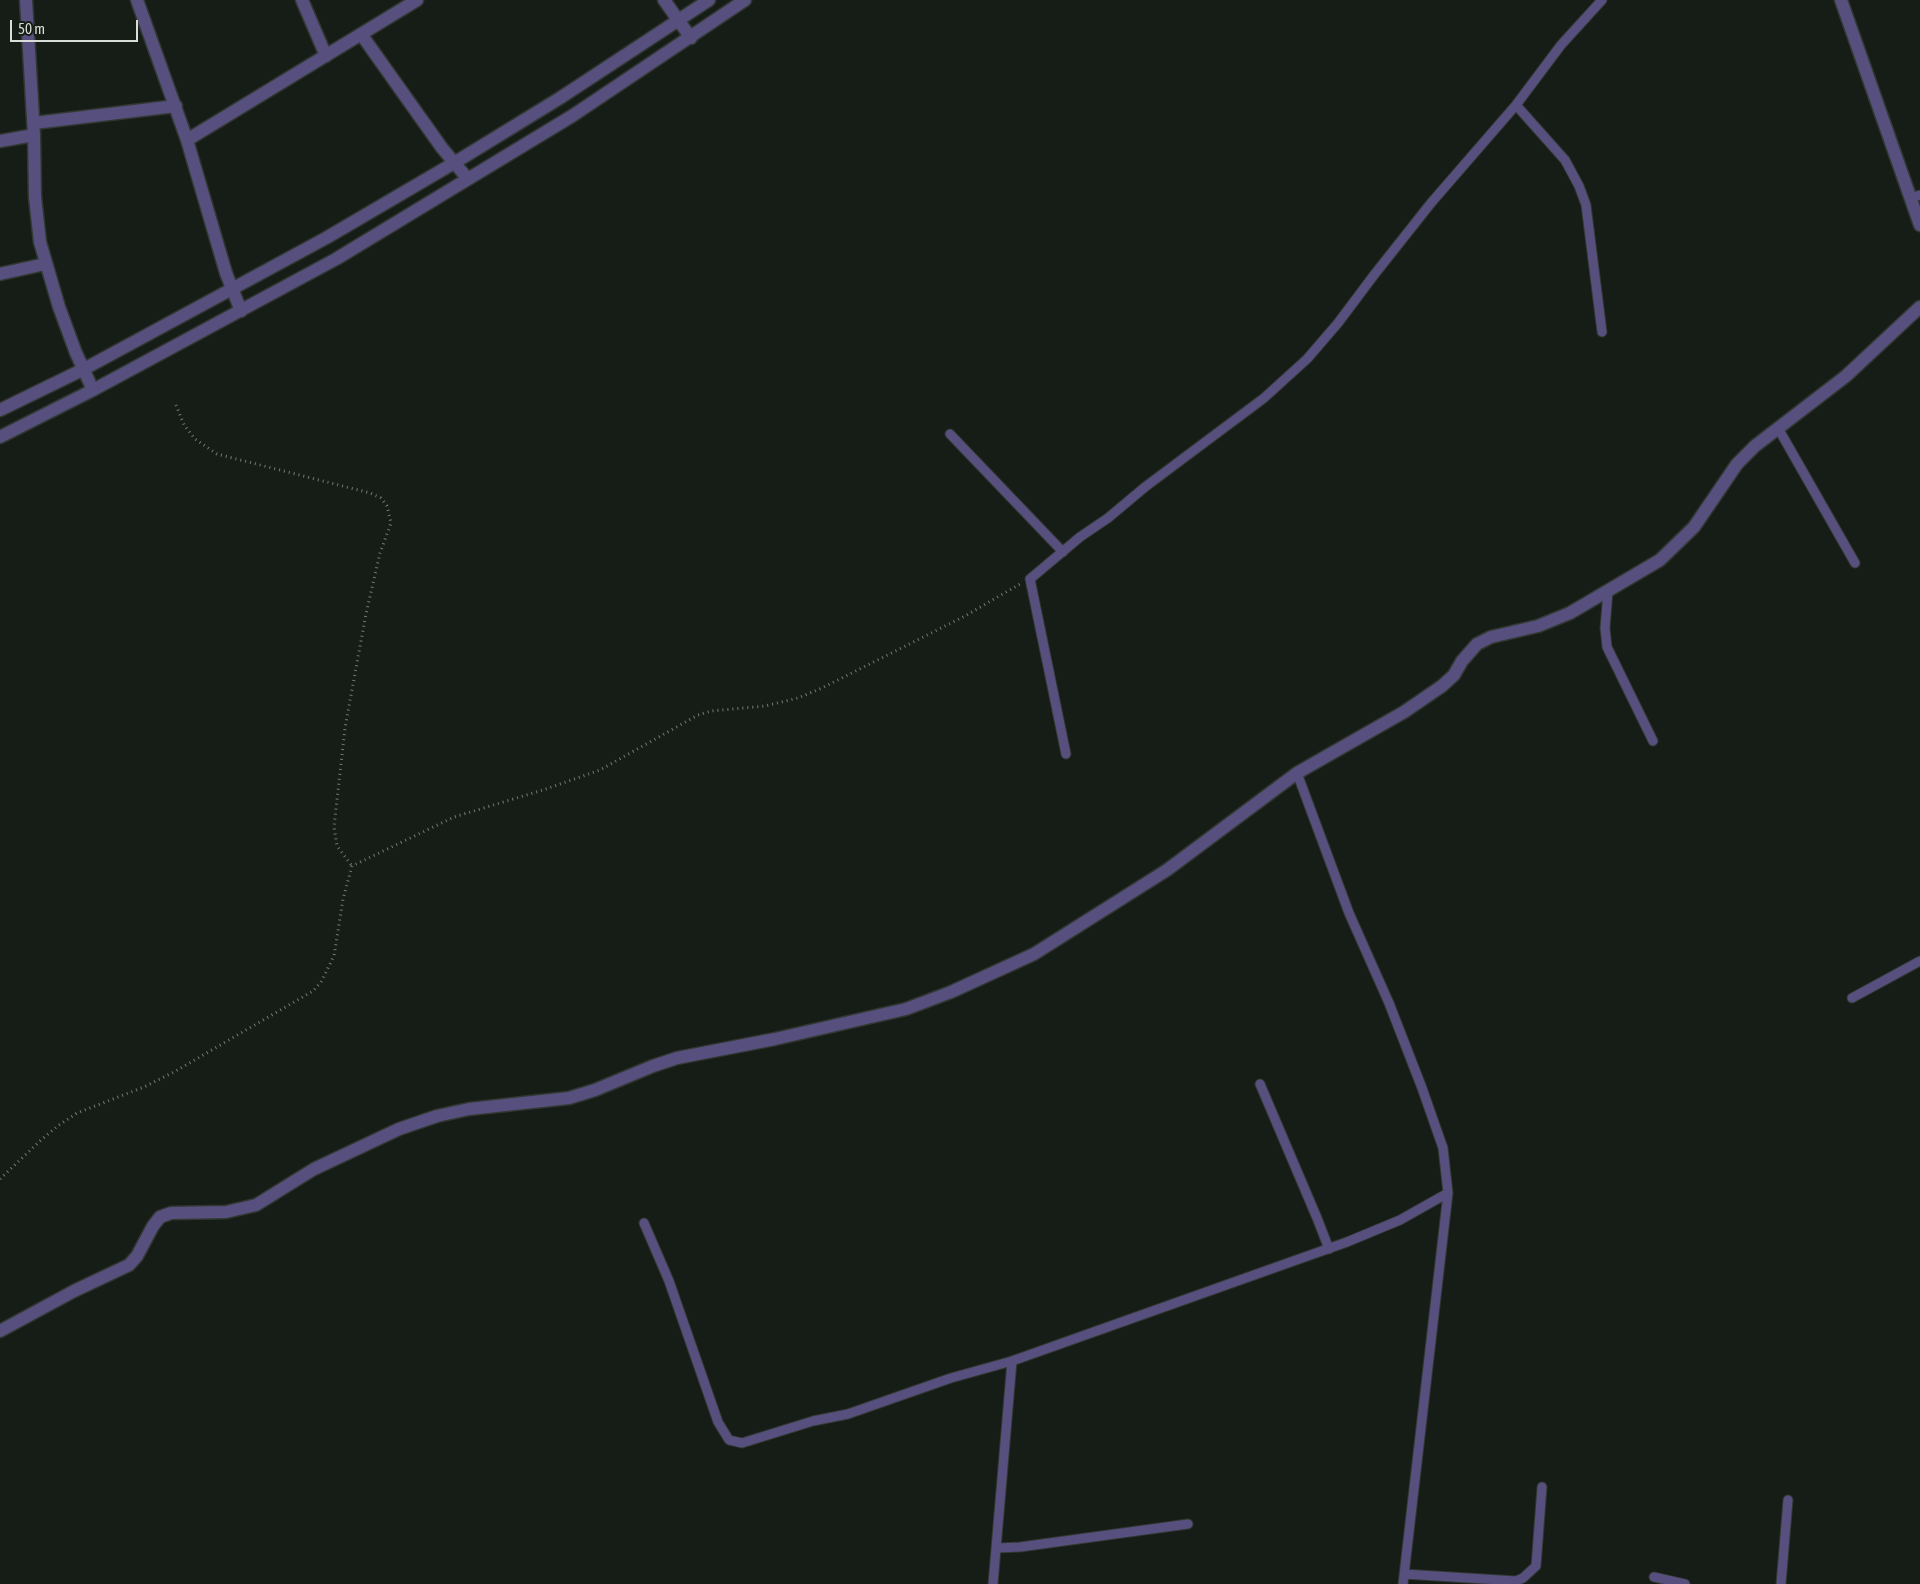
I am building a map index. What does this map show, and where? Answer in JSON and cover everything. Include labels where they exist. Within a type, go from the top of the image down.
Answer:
[{"type":"street","points":[[26,0],[34,129],[36,220],[45,264],[76,353],[93,390]]},
{"type":"street","points":[[137,0],[176,106],[226,273],[241,311]]},
{"type":"street","points":[[302,0],[326,56]]},
{"type":"street","points":[[187,140],[417,0]]},
{"type":"street","points":[[664,0],[691,38]]},
{"type":"street","points":[[0,410],[84,369],[326,238],[560,98],[708,0]]},
{"type":"street","points":[[0,437],[93,390],[336,259],[572,116],[691,38],[744,0]]},
{"type":"street","points":[[1841,0],[1915,197],[1920,225]]},
{"type":"street","points":[[361,34],[454,163],[468,179]]},
{"type":"street","points":[[0,140],[34,129],[176,106]]},
{"type":"street","points":[[0,274],[45,264]]},
{"type":"street","points":[[0,1331],[74,1291],[129,1265],[137,1256],[160,1217],[170,1213],[226,1212],[256,1205],[314,1169],[399,1129],[468,1108],[569,1098],[595,1090],[652,1066],[677,1058],[775,1039],[906,1009],[951,992],[1034,954],[1167,870],[1296,773],[1404,712],[1442,686],[1454,675],[1462,661],[1477,644],[1491,637],[1538,626],[1570,613],[1660,560],[1694,527],[1738,464],[1755,446],[1846,376],[1920,307]]},
{"type":"lane","points":[[1066,754],[1030,579],[1080,537],[1108,518],[1145,487],[1264,398],[1307,359],[1338,323],[1431,204],[1516,105],[1562,45],[1602,0]]},
{"type":"lane","points":[[1516,105],[1565,160],[1571,169],[1586,205],[1602,332]]},
{"type":"lane","points":[[1778,428],[1855,563]]},
{"type":"lane","points":[[950,434],[1063,552]]},
{"type":"lane","points":[[1608,591],[1605,628],[1607,647],[1654,741]]},
{"type":"lane","points":[[1296,773],[1349,913],[1422,1088],[1443,1148],[1448,1193],[1403,1579],[1516,1581],[1523,1578],[1536,1566],[1542,1487]]},
{"type":"lane","points":[[1852,998],[1920,961]]},
{"type":"lane","points":[[1260,1084],[1328,1248]]},
{"type":"lane","points":[[644,1223],[669,1280],[718,1422],[729,1440],[742,1442],[813,1421],[848,1414],[951,1378],[1012,1361],[1328,1248],[1400,1220],[1448,1193]]},
{"type":"lane","points":[[993,1584],[1012,1361]]},
{"type":"lane","points":[[1781,1584],[1788,1500]]},
{"type":"lane","points":[[997,1548],[1020,1547],[1188,1524]]},
{"type":"lane","points":[[1654,1576],[1685,1584]]},
{"type":"path","points":[[176,405],[184,425],[195,439],[217,454],[370,493],[380,498],[386,506],[391,523],[380,553],[366,614],[346,728],[334,828],[336,846],[352,866]]},
{"type":"path","points":[[0,1179],[41,1140],[77,1113],[144,1087],[174,1072],[312,991],[322,982],[334,956],[343,899],[352,866],[454,817],[600,770],[698,715],[711,711],[765,706],[798,698],[822,688],[965,616],[1030,579]]}]
